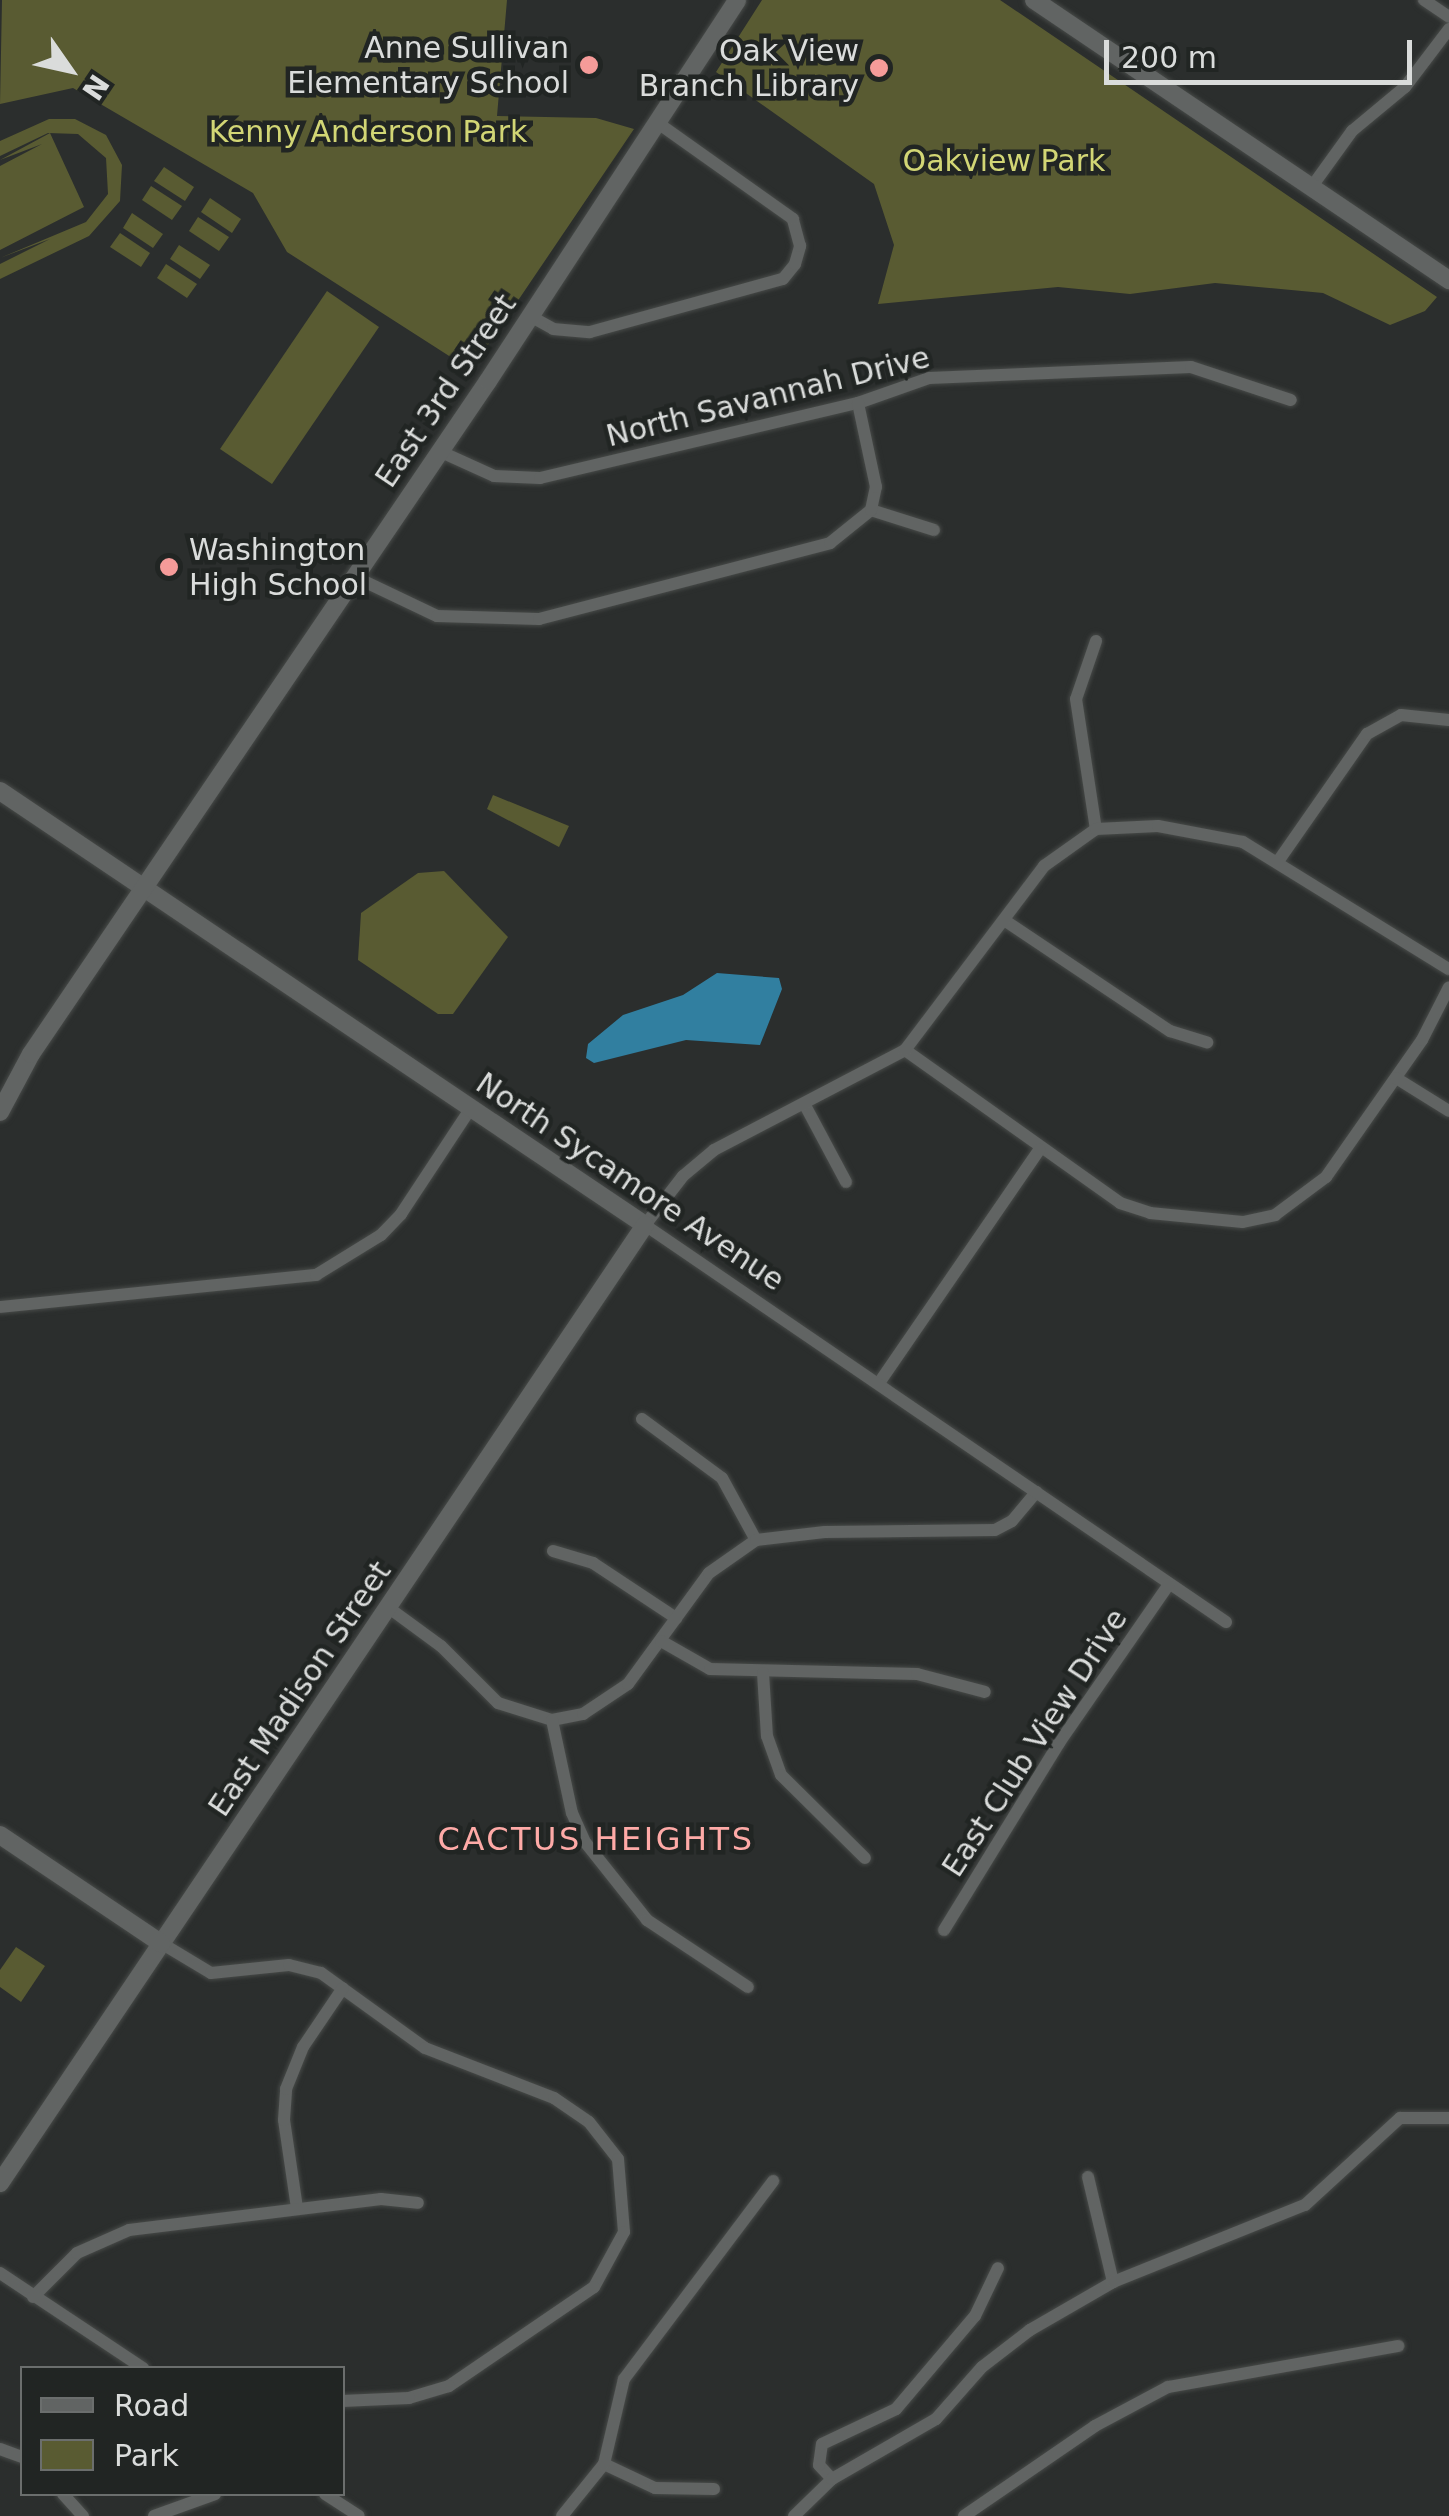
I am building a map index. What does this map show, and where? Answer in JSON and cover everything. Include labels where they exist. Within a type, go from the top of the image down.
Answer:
[{"type":"street","name":"East 3rd Street","points":[[0,1112],[24,1064],[530,316],[736,0]]},
{"type":"street","points":[[1034,0],[1449,280]]},
{"type":"street","points":[[1424,0],[1449,16]]},
{"type":"street","points":[[1313,185],[1352,131],[1406,87],[1449,29]]},
{"type":"street","points":[[530,316],[553,329],[590,332],[783,279],[795,264],[800,246],[793,219],[658,123]]},
{"type":"street","name":"North Savannah Drive","points":[[438,451],[494,476],[540,478],[858,403],[929,378],[1175,367],[1229,375],[1291,400]]},
{"type":"street","points":[[354,576],[437,616],[540,618],[830,544],[872,510],[876,487],[858,403]]},
{"type":"street","points":[[872,510],[934,530]]},
{"type":"street","points":[[1096,641],[1076,699],[1096,829]]},
{"type":"street","points":[[1279,860],[1367,734],[1401,715],[1449,720]]},
{"type":"street","name":"North Sycamore Avenue","points":[[0,791],[879,1383],[1226,1622]]},
{"type":"street","points":[[645,1225],[682,1176],[714,1150],[806,1107],[905,1050],[1044,866],[1096,829],[1134,825],[1207,833],[1279,860],[1449,968]]},
{"type":"street","points":[[1004,920],[1170,1031],[1207,1042]]},
{"type":"street","points":[[905,1050],[1039,1150],[1136,1210],[1244,1222],[1275,1214],[1326,1177],[1396,1078],[1449,988]]},
{"type":"street","points":[[1396,1078],[1449,1111]]},
{"type":"street","points":[[806,1107],[846,1182]]},
{"type":"street","points":[[0,1307],[316,1275],[370,1243],[401,1214],[471,1108]]},
{"type":"street","points":[[879,1383],[1039,1150]]},
{"type":"street","name":"East Madison Street","points":[[0,2182],[645,1225]]},
{"type":"street","points":[[642,1418],[722,1478],[756,1540]]},
{"type":"street","points":[[389,1608],[441,1646],[498,1704],[552,1720],[583,1714],[615,1695],[661,1641],[709,1573],[756,1540],[825,1532],[985,1531],[1012,1521],[1036,1492]]},
{"type":"street","points":[[553,1551],[593,1563],[676,1618]]},
{"type":"street","name":"East Club View Drive","points":[[944,1930],[1059,1742],[1169,1584]]},
{"type":"street","points":[[661,1641],[710,1669],[916,1674],[985,1692]]},
{"type":"street","points":[[762,1673],[767,1736],[781,1776],[865,1858]]},
{"type":"street","points":[[552,1720],[572,1813],[586,1842],[647,1920],[748,1987]]},
{"type":"street","points":[[0,1834],[211,1974],[289,1965],[344,1988],[426,2048],[532,2087],[589,2122],[618,2159],[626,2215],[614,2256],[594,2287],[449,2386],[409,2398],[345,2401]]},
{"type":"street","points":[[297,2208],[284,2120],[286,2089],[303,2047],[344,1988]]},
{"type":"street","points":[[794,2516],[832,2479],[916,2434],[1010,2344],[1113,2282],[1305,2205],[1400,2118],[1449,2118]]},
{"type":"street","points":[[1088,2177],[1113,2282]]},
{"type":"street","points":[[562,2516],[604,2464],[624,2379],[774,2181]]},
{"type":"street","points":[[34,2297],[77,2253],[114,2234],[381,2198],[418,2203]]},
{"type":"street","points":[[832,2479],[819,2465],[822,2444],[896,2409],[975,2316],[998,2268]]},
{"type":"street","points":[[0,2274],[140,2366]]},
{"type":"street","points":[[964,2516],[1095,2426],[1168,2387],[1398,2346]]},
{"type":"street","points":[[604,2464],[655,2488],[714,2489]]},
{"type":"street","points":[[65,2496],[83,2516]]},
{"type":"street","points":[[154,2516],[209,2496]]},
{"type":"street","points":[[329,2496],[359,2516]]},
{"type":"green space","name":"Kenny Anderson Park","points":[[2,0],[507,0],[497,116],[596,118],[634,129],[471,370],[287,252],[253,193],[73,88],[0,104]]},
{"type":"green space","name":"Oakview Park","points":[[762,0],[1000,0],[1437,297],[1425,311],[1390,325],[1323,293],[1215,283],[1130,294],[1058,287],[878,304],[894,245],[874,184],[716,72]]},
{"type":"green space","points":[[49,119],[75,119],[106,135],[122,165],[120,201],[89,236],[0,279],[0,264],[50,239],[0,258],[86,222],[108,194],[106,158],[78,134],[48,133],[0,156],[0,141]]},
{"type":"green space","points":[[50,133],[84,207],[0,250],[0,166],[42,144],[0,160]]},
{"type":"green space","points":[[164,167],[194,187],[185,201],[154,181]]},
{"type":"green space","points":[[151,186],[182,206],[172,220],[142,200]]},
{"type":"green space","points":[[210,198],[241,219],[232,233],[201,212]]},
{"type":"green space","points":[[132,213],[163,234],[153,248],[123,228]]},
{"type":"green space","points":[[198,217],[229,237],[219,251],[189,231]]},
{"type":"green space","points":[[120,233],[150,253],[141,267],[110,247]]},
{"type":"green space","points":[[179,245],[210,265],[200,279],[170,259]]},
{"type":"green space","points":[[166,264],[197,284],[187,298],[157,278]]},
{"type":"green space","points":[[327,291],[379,327],[272,484],[220,449]]},
{"type":"green space","points":[[493,795],[569,826],[559,847],[487,809]]},
{"type":"green space","points":[[444,871],[508,937],[453,1014],[438,1014],[358,960],[361,913],[418,873]]},
{"type":"green space","points":[[16,1947],[45,1966],[21,2002],[0,1987],[0,1970]]},
{"type":"water","points":[[717,973],[779,978],[782,989],[760,1045],[686,1040],[594,1063],[586,1058],[588,1044],[623,1015],[683,995]]},
{"type":"place","name":"Anne Sullivan Elementary School","points":[[589,65]]},
{"type":"place","name":"Oak View Branch Library","points":[[879,68]]},
{"type":"place","name":"Washington High School","points":[[169,567]]},
{"type":"district","name":"CACTUS HEIGHTS","points":[[596,1839]]}]
